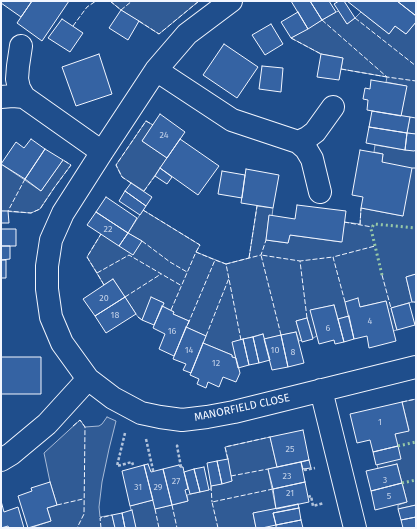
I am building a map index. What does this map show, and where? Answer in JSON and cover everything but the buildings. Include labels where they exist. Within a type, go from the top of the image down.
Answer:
[{"type":"street","name":"MANORFIELD CLOSE","points":[[231,1],[187,34],[156,70],[63,213],[51,240],[47,266],[47,289],[52,317],[62,343],[88,379],[113,398],[141,413],[182,420],[234,412],[416,367]]},
{"type":"street","points":[[20,46],[17,79],[19,88],[24,97],[102,152]]},
{"type":"street","points":[[156,70],[232,120],[298,142],[306,148],[312,159],[320,192]]},
{"type":"street","points":[[1,98],[13,96],[24,97]]},
{"type":"street","points":[[298,142],[315,132],[333,106]]},
{"type":"street","points":[[1,460],[11,454],[47,424],[88,379]]},
{"type":"street","points":[[321,390],[352,524]]},
{"type":"path","points":[[126,429],[117,466],[132,462],[133,465]]},
{"type":"path","points":[[145,434],[153,470],[150,470]]},
{"type":"path","points":[[179,444],[177,446],[182,467]]},
{"type":"shaded area","points":[[110,1],[199,1],[159,34],[121,10]]},
{"type":"shaded area","points":[[339,11],[347,24],[361,12],[389,34],[395,26],[406,34],[416,22],[416,134],[407,133],[410,117],[401,116],[406,86],[386,82],[387,77],[341,69],[343,58],[321,54],[291,38]]},
{"type":"shaded area","points":[[146,121],[153,125],[142,141],[167,158],[144,191],[122,177],[116,165]]},
{"type":"shaded area","points":[[375,145],[405,150],[416,150],[416,274],[406,277],[412,302],[391,308],[397,330],[393,331],[386,301],[360,307],[349,316],[338,319],[334,305],[311,310],[317,336],[313,338],[307,318],[296,321],[302,340],[299,341],[296,332],[264,339],[263,334],[233,342],[236,358],[203,343],[206,336],[186,327],[189,321],[173,314],[174,312],[162,306],[164,303],[152,298],[142,320],[138,317],[113,279],[104,285],[87,257],[101,234],[142,241],[128,233],[143,210],[200,245],[196,252],[226,264],[249,258],[257,206],[273,208],[272,216],[269,216],[266,240],[288,243],[290,235],[341,242],[344,222],[360,224],[361,208],[403,216],[382,162],[383,154],[374,152]]},
{"type":"shaded area","points":[[63,160],[71,165],[40,209],[31,213],[1,211],[1,164],[41,191]]},
{"type":"shaded area","points":[[416,399],[416,505],[398,509],[398,505],[407,502],[397,464],[378,469],[377,464],[395,434],[409,430],[402,402]]},
{"type":"shaded area","points":[[107,417],[116,421],[102,482],[99,507],[100,517],[112,515],[115,528],[30,528],[51,521],[47,508],[57,505],[50,482],[44,453],[80,420],[85,427],[99,426]]},
{"type":"shaded area","points":[[270,437],[277,467],[268,469],[276,509],[253,513],[256,528],[136,528],[130,506],[153,500],[155,509],[172,505],[188,501],[187,495],[211,489],[211,486],[232,481],[225,447]]},
{"type":"hedge","points":[[382,275],[371,229],[374,224],[416,228]]},
{"type":"hedge","points":[[398,446],[416,442]]},
{"type":"hedge","points":[[402,483],[416,480]]},
{"type":"fence","points":[[73,26],[87,7],[96,1]]},
{"type":"fence","points":[[110,1],[121,10],[132,1]]},
{"type":"fence","points":[[139,21],[159,34],[199,1]]},
{"type":"fence","points":[[355,18],[416,66]]},
{"type":"fence","points":[[322,20],[387,77],[416,81]]},
{"type":"fence","points":[[291,38],[321,54]]},
{"type":"fence","points":[[341,69],[387,77]]},
{"type":"fence","points":[[410,117],[416,118]]},
{"type":"fence","points":[[131,183],[122,177],[116,165],[146,121],[153,125]]},
{"type":"fence","points":[[25,179],[8,211],[31,213],[40,209],[71,165],[63,160]]},
{"type":"fence","points":[[144,191],[155,176]]},
{"type":"fence","points":[[249,258],[257,206]]},
{"type":"fence","points":[[360,225],[361,208]]},
{"type":"fence","points":[[143,210],[200,245],[196,252]]},
{"type":"fence","points":[[344,222],[372,227]]},
{"type":"fence","points":[[97,273],[87,257],[101,234]]},
{"type":"fence","points":[[241,340],[226,264],[261,255],[266,240]]},
{"type":"fence","points":[[142,241],[170,262],[187,272]]},
{"type":"fence","points":[[345,302],[333,257],[375,246]]},
{"type":"fence","points":[[171,310],[196,252],[215,260]]},
{"type":"fence","points":[[104,285],[97,273],[129,255],[182,286]]},
{"type":"fence","points":[[281,335],[261,255],[300,261]]},
{"type":"fence","points":[[307,318],[300,261],[333,257]]},
{"type":"fence","points":[[188,324],[215,260],[226,264]]},
{"type":"fence","points":[[125,297],[161,274]]},
{"type":"fence","points":[[382,275],[391,308]]},
{"type":"fence","points":[[206,336],[229,278]]},
{"type":"fence","points":[[138,317],[142,320]]},
{"type":"fence","points":[[402,402],[416,399]]},
{"type":"fence","points":[[73,426],[80,420],[85,427],[84,514],[77,528]]},
{"type":"fence","points":[[228,459],[225,447],[270,437]]},
{"type":"fence","points":[[231,476],[268,469]]},
{"type":"fence","points":[[211,486],[212,502]]},
{"type":"fence","points":[[218,528],[212,502],[273,489]]},
{"type":"fence","points":[[57,505],[83,499]]},
{"type":"fence","points":[[172,505],[177,528]]},
{"type":"fence","points":[[155,509],[159,528]]},
{"type":"fence","points":[[101,528],[100,518],[112,515]]}]
